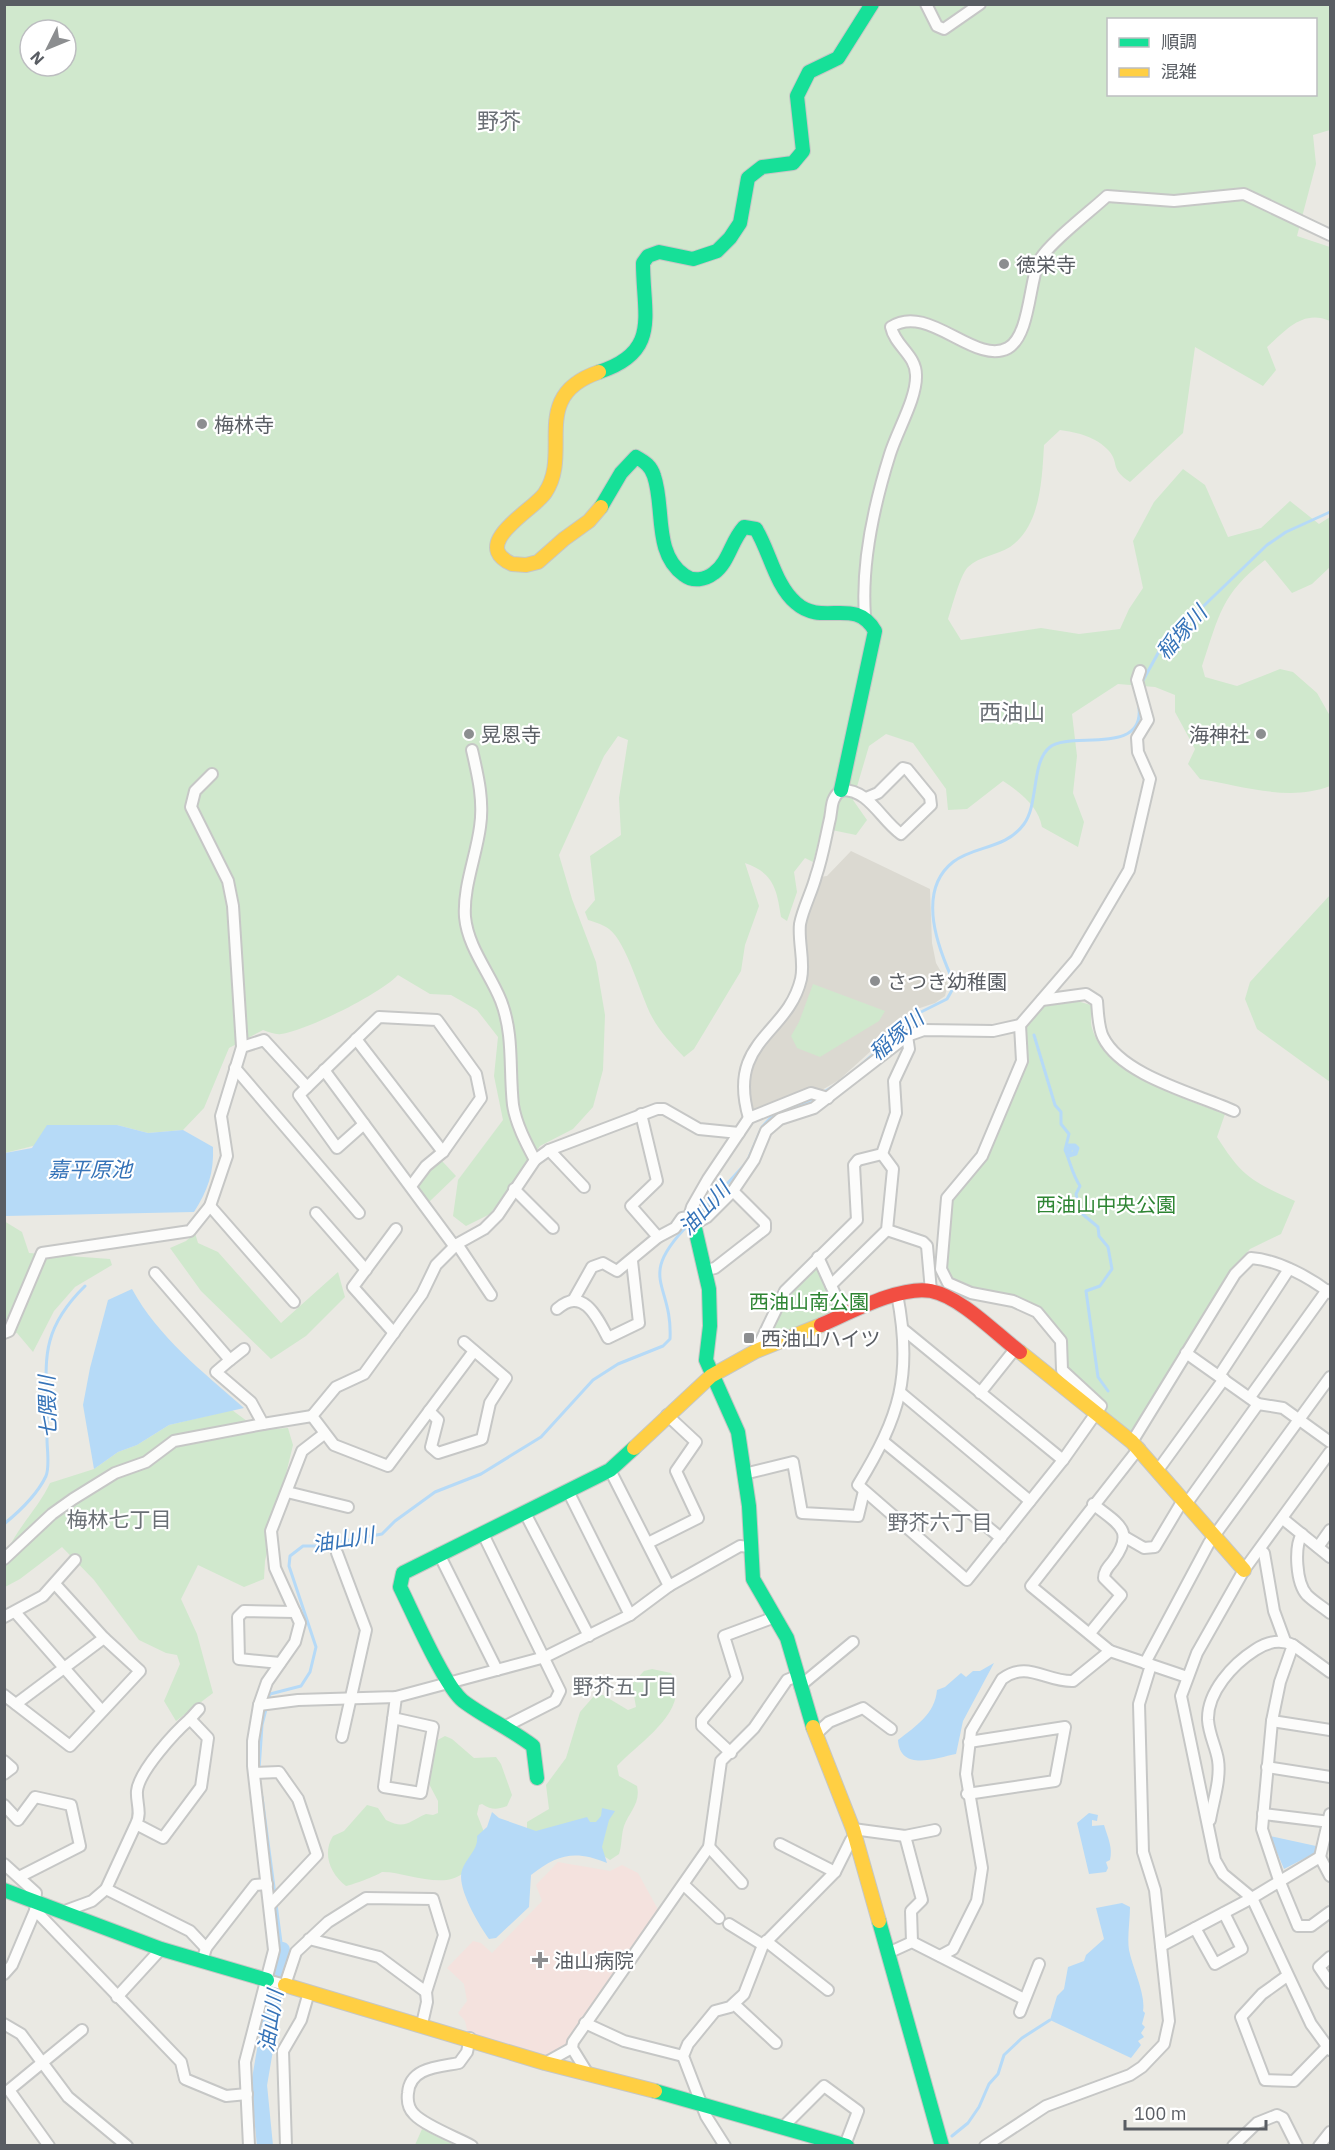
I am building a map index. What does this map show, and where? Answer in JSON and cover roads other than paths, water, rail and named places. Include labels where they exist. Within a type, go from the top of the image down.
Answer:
[{"type":"street","points":[[749,1118],[744,1101],[748,1062],[756,1044],[794,999],[802,978],[801,922],[816,877],[831,817],[831,803],[841,790],[874,643],[875,631],[872,622],[865,616],[851,612],[818,613],[801,607],[784,590],[762,537],[750,526],[740,531],[729,557],[712,574],[703,579],[682,576],[675,569],[666,550],[655,478],[651,468],[641,457],[636,457],[628,463],[611,495],[589,522],[561,540],[534,564],[511,564],[504,560],[498,550],[498,540],[503,529],[544,496],[550,486],[554,461],[555,417],[560,401],[580,379],[618,367],[629,360],[642,342],[646,327],[643,263],[646,257],[660,251],[693,259],[717,251],[729,239],[743,214],[748,178],[762,167],[794,163],[803,151],[797,96],[809,72],[838,58],[872,4]]},
{"type":"street","points":[[926,4],[937,26],[944,29],[980,4]]},
{"type":"street","points":[[865,616],[862,581],[877,502],[916,375],[912,358],[893,335],[891,327],[899,322],[933,326],[995,352],[1006,349],[1015,343],[1025,326],[1029,295],[1044,253],[1107,196],[1174,201],[1244,194],[1330,235]]},
{"type":"street","points":[[574,1299],[592,1267],[603,1263],[617,1271],[632,1261],[658,1237],[675,1228],[682,1218],[691,1220],[707,1217],[733,1191],[754,1160],[766,1131],[780,1119],[814,1108],[907,1036],[924,1030],[993,1031],[1020,1025],[1076,960],[1129,870],[1150,779],[1138,752],[1137,738],[1148,720],[1138,675]]},
{"type":"street","points":[[472,750],[482,796],[481,826],[465,916],[476,953],[501,1001],[512,1039],[514,1107],[524,1140],[535,1160]]},
{"type":"street","points":[[841,790],[849,790],[866,798],[901,834],[931,805],[930,797],[907,769],[903,768],[878,793],[866,798]]},
{"type":"street","points":[[4,1333],[9,1331],[42,1253],[190,1231],[210,1206],[227,1156],[221,1116],[242,1047],[233,906],[228,881],[219,857],[191,807],[195,791],[212,774]]},
{"type":"street","points":[[1042,1000],[1086,994],[1097,1001],[1102,1036],[1115,1055],[1174,1090],[1206,1099],[1234,1111]]},
{"type":"street","points":[[364,1124],[337,1148],[299,1095],[379,1017],[437,1020],[476,1074],[480,1098],[443,1152],[426,1166],[411,1186]]},
{"type":"street","points":[[897,1294],[904,1330],[901,1393],[884,1442],[858,1485],[967,1580],[1063,1460],[1098,1414],[1101,1406],[1062,1370],[1061,1341],[1037,1312],[1013,1301],[971,1293],[948,1283],[941,1269],[947,1198],[982,1156],[1022,1062],[1020,1025]]},
{"type":"street","points":[[882,1154],[896,1113],[894,1081],[909,1049],[907,1036]]},
{"type":"street","points":[[356,1039],[443,1152]]},
{"type":"street","points":[[242,1047],[264,1040],[307,1087]]},
{"type":"street","points":[[235,1068],[359,1213]]},
{"type":"street","points":[[324,1070],[491,1295]]},
{"type":"street","points":[[828,1098],[811,1093],[749,1118],[692,1206],[691,1220],[706,1270],[710,1317],[706,1360],[711,1376],[738,1432],[749,1506],[753,1579],[787,1638],[798,1681],[816,1734],[855,1834],[942,2145]]},
{"type":"street","points":[[4,1559],[73,1499],[115,1473],[146,1462],[174,1441],[312,1416],[336,1387],[364,1374],[422,1294],[435,1265],[456,1245],[484,1229],[535,1160],[549,1150],[657,1109],[664,1109],[699,1129],[739,1133]]},
{"type":"street","points":[[641,1114],[657,1181],[631,1206],[658,1237]]},
{"type":"street","points":[[549,1150],[584,1187]]},
{"type":"street","points":[[831,1285],[887,1230],[893,1169],[882,1154]]},
{"type":"street","points":[[756,1351],[784,1291],[857,1220],[854,1165],[858,1160],[882,1154]]},
{"type":"street","points":[[514,1189],[553,1228]]},
{"type":"street","points":[[706,1270],[715,1268],[765,1229],[765,1223],[733,1191]]},
{"type":"street","points":[[210,1206],[294,1302]]},
{"type":"street","points":[[316,1213],[366,1270]]},
{"type":"street","points":[[394,1333],[353,1287],[396,1229]]},
{"type":"street","points":[[887,1230],[923,1242],[927,1246],[931,1291]]},
{"type":"street","points":[[818,1257],[844,1314]]},
{"type":"street","points":[[1125,1538],[1144,1548],[1155,1547],[1329,1292],[1289,1269],[1262,1259],[1251,1258],[1235,1274],[1186,1353],[1136,1445],[1031,1586],[1110,1651],[1188,1677]]},
{"type":"street","points":[[557,1309],[566,1300],[574,1299],[594,1310],[608,1338],[639,1323],[632,1261]]},
{"type":"street","points":[[1158,1470],[1222,1377],[1289,1269]]},
{"type":"street","points":[[155,1273],[230,1360]]},
{"type":"street","points":[[537,1778],[533,1746],[506,1726],[461,1700],[448,1682],[400,1587],[403,1573],[569,1493],[610,1470],[711,1376],[756,1351],[897,1294],[931,1291],[959,1304],[1098,1414],[1136,1445],[1244,1570]]},
{"type":"street","points":[[904,1330],[1063,1460]]},
{"type":"street","points":[[429,1411],[438,1420],[431,1447],[438,1453],[482,1439],[490,1403],[506,1378],[464,1342]]},
{"type":"street","points":[[244,1349],[216,1372],[251,1402],[263,1424]]},
{"type":"street","points":[[980,1393],[1015,1349]]},
{"type":"street","points":[[312,1416],[334,1445],[388,1466],[474,1351]]},
{"type":"street","points":[[1186,1353],[1254,1400],[1283,1408],[1301,1419],[1330,1442]]},
{"type":"street","points":[[986,2145],[1046,2106],[1130,2075],[1150,2060],[1164,2044],[1169,2021],[1155,1890],[1143,1852],[1139,1704],[1148,1664],[1209,1543],[1330,1378]]},
{"type":"street","points":[[901,1393],[1030,1501]]},
{"type":"street","points":[[648,1543],[698,1518],[676,1471],[696,1442],[667,1415]]},
{"type":"street","points":[[249,2145],[245,2062],[274,1950],[253,1741],[259,1705],[267,1682],[296,1642],[300,1623],[275,1568],[271,1531],[302,1451],[324,1434]]},
{"type":"street","points":[[884,1442],[1001,1538]]},
{"type":"street","points":[[1287,1976],[1262,1994],[1241,2017],[1265,2080],[1294,2081],[1329,2048],[1311,2024],[1252,1898],[1223,1874],[1215,1860],[1181,1696],[1197,1653],[1244,1570],[1330,1452]]},
{"type":"street","points":[[744,1474],[793,1462],[802,1514],[858,1516],[864,1491]]},
{"type":"street","points":[[610,1470],[669,1586]]},
{"type":"street","points":[[286,1492],[348,1507]]},
{"type":"street","points":[[569,1493],[630,1615]]},
{"type":"street","points":[[1090,1633],[1121,1594],[1104,1578],[1104,1572],[1124,1546],[1125,1538],[1120,1525],[1093,1504]]},
{"type":"street","points":[[525,1513],[589,1636]]},
{"type":"street","points":[[1283,1519],[1330,1557]]},
{"type":"street","points":[[1318,1547],[1330,1530]]},
{"type":"street","points":[[483,1534],[560,1691],[555,1701],[506,1726]]},
{"type":"street","points":[[1302,1534],[1297,1543],[1302,1587],[1306,1594],[1330,1613]]},
{"type":"street","points":[[259,1705],[298,1700],[396,1697],[545,1658],[630,1615],[669,1586],[741,1546],[750,1547]]},
{"type":"street","points":[[1260,1550],[1264,1553],[1274,1611],[1289,1643],[1272,1721],[1262,1829],[1279,1880],[1298,1926],[1311,1926],[1330,1912]]},
{"type":"street","points":[[337,1553],[366,1630],[342,1737]]},
{"type":"street","points":[[439,1554],[497,1670]]},
{"type":"street","points":[[4,1617],[43,1596],[75,1560]]},
{"type":"street","points":[[4,1695],[70,1746],[140,1671],[104,1638],[55,1584]]},
{"type":"street","points":[[280,1663],[239,1659],[238,1617],[244,1611],[295,1612]]},
{"type":"street","points":[[15,1612],[102,1711]]},
{"type":"street","points":[[731,1753],[702,1725],[702,1720],[737,1678],[724,1636],[775,1617]]},
{"type":"street","points":[[16,1704],[104,1638]]},
{"type":"street","points":[[546,2062],[572,2048],[585,2023],[709,1847],[721,1761],[754,1728],[787,1680],[798,1681],[853,1642]]},
{"type":"street","points":[[1209,1824],[1218,1760],[1208,1719],[1223,1680],[1237,1663],[1271,1642],[1289,1643],[1329,1669]]},
{"type":"street","points":[[940,1956],[953,1949],[977,1901],[982,1868],[967,1794],[966,1774],[969,1742],[976,1722],[1002,1679],[1009,1674],[1027,1669],[1058,1681],[1073,1681],[1110,1651]]},
{"type":"street","points":[[393,1718],[433,1727],[421,1793],[384,1787],[393,1718],[396,1697]]},
{"type":"street","points":[[62,1912],[92,1901],[106,1888],[139,1818],[137,1788],[167,1739],[199,1708]]},
{"type":"street","points":[[816,1734],[829,1722],[863,1708],[891,1729]]},
{"type":"street","points":[[136,1824],[163,1838],[201,1787],[208,1738],[190,1719]]},
{"type":"street","points":[[1272,1721],[1330,1730]]},
{"type":"street","points":[[967,1794],[1055,1781],[1065,1727],[969,1742]]},
{"type":"street","points":[[4,1761],[12,1768],[4,1774]]},
{"type":"street","points":[[1267,1767],[1330,1777]]},
{"type":"street","points":[[258,1773],[279,1772],[298,1799],[316,1855],[270,1905]]},
{"type":"street","points":[[4,1805],[18,1820],[34,1797],[71,1806],[80,1846],[18,1877]]},
{"type":"street","points":[[1263,1814],[1330,1820],[1320,1857],[1330,1876]]},
{"type":"street","points":[[855,1834],[905,1836],[935,1830]]},
{"type":"street","points":[[725,2145],[706,2116],[703,2103],[683,2056],[688,2044],[715,2011],[734,2004],[750,1985],[764,1943],[835,1872],[855,1834]]},
{"type":"street","points":[[905,1836],[922,1900],[911,1911],[912,1942]]},
{"type":"street","points":[[780,1844],[835,1872]]},
{"type":"street","points":[[709,1847],[742,1883]]},
{"type":"street","points":[[1161,1946],[1252,1898],[1320,1857]]},
{"type":"street","points":[[4,1864],[36,1893],[36,1905],[12,1965],[4,1974]]},
{"type":"street","points":[[204,1954],[255,1886],[267,1884]]},
{"type":"street","points":[[684,1885],[724,1921],[764,1943],[828,1990]]},
{"type":"street","points":[[106,1888],[190,1931],[204,1954]]},
{"type":"street","points":[[4,1890],[36,1905],[62,1912],[161,1949],[204,1954],[267,1980],[588,2074],[703,2103],[846,2145],[858,2111],[824,2086],[784,2126]]},
{"type":"street","points":[[285,1985],[296,1952],[328,1922],[366,1898],[433,1899],[444,1935],[426,1992],[427,2002],[422,2024]]},
{"type":"street","points":[[36,1905],[117,1997],[181,2062],[184,2079],[226,2096],[247,2094]]},
{"type":"street","points":[[1195,1928],[1215,1964],[1242,1949],[1224,1913]]},
{"type":"street","points":[[309,1939],[379,1957],[426,1992]]},
{"type":"street","points":[[888,1953],[912,1942]]},
{"type":"street","points":[[912,1942],[1024,1999]]},
{"type":"street","points":[[117,1997],[161,1949]]},
{"type":"street","points":[[1330,1956],[1319,1967],[1330,1983]]},
{"type":"street","points":[[1020,2012],[1039,1964]]},
{"type":"street","points":[[286,2145],[283,2051],[301,2020],[309,1992]]},
{"type":"street","points":[[734,2004],[776,2043]]},
{"type":"street","points":[[585,2023],[624,2041],[683,2056]]},
{"type":"street","points":[[4,2024],[21,2034],[68,2097],[127,2145]]},
{"type":"street","points":[[49,2145],[9,2090],[82,2030]]},
{"type":"street","points":[[470,2038],[467,2052],[459,2063],[426,2069],[416,2075],[409,2084],[407,2102],[415,2115],[472,2145]]},
{"type":"street","points":[[572,2048],[588,2074]]},
{"type":"street","points":[[1233,2145],[1257,2123],[1277,2115],[1283,2118],[1297,2145]]},
{"type":"street","points":[[1319,2145],[1330,2132]]},
{"type":"water","name":"嘉平原池","points":[[47,1125],[117,1125],[148,1133],[183,1130],[213,1147],[211,1173],[203,1196],[194,1212],[5,1216],[5,1153],[32,1148]]},
{"type":"water","points":[[132,1289],[168,1338],[244,1408],[169,1425],[137,1445],[118,1452],[94,1469],[83,1405],[90,1368],[108,1300]]},
{"type":"water","points":[[994,1663],[963,1721],[956,1754],[929,1760],[912,1760],[905,1756],[900,1750],[898,1740],[929,1713],[937,1690],[945,1687],[961,1673],[966,1677],[973,1671],[980,1671]]},
{"type":"water","points":[[602,1808],[615,1811],[609,1820],[602,1847],[607,1863],[585,1856],[567,1856],[550,1862],[531,1875],[529,1907],[496,1938],[489,1939],[465,1896],[461,1877],[462,1870],[476,1845],[477,1836],[487,1827],[492,1812],[499,1818],[536,1831],[587,1817],[590,1822],[596,1822],[601,1816]]},
{"type":"water","points":[[1089,1813],[1098,1815],[1097,1821],[1092,1820],[1092,1826],[1104,1825],[1111,1856],[1106,1862],[1108,1868],[1106,1872],[1089,1874],[1077,1823]]},
{"type":"water","points":[[1270,1836],[1316,1846],[1315,1853],[1284,1869]]},
{"type":"water","points":[[1122,1903],[1130,1907],[1129,1950],[1145,2013],[1142,2024],[1145,2027],[1141,2033],[1144,2037],[1138,2041],[1141,2045],[1131,2058],[1050,2020],[1057,1996],[1064,1989],[1068,1967],[1084,1961],[1086,1955],[1104,1939],[1096,1908]]},
{"type":"waterway","name":"稲塚川","points":[[1141,684],[1162,646],[1267,545],[1286,532],[1330,512]]},
{"type":"waterway","name":"稲塚川","points":[[860,1066],[919,1013],[947,999],[955,985],[937,939],[934,922],[935,889],[942,875],[953,862],[1008,839],[1024,824],[1032,805],[1040,762],[1050,747],[1073,741],[1104,740],[1130,732],[1137,723],[1139,708]]},
{"type":"waterway","points":[[1034,1035],[1055,1105],[1061,1112],[1061,1124],[1069,1134],[1065,1150],[1080,1186],[1076,1194],[1080,1212],[1098,1227],[1099,1236],[1108,1247],[1112,1269],[1100,1286],[1086,1291],[1098,1377],[1108,1391]]},
{"type":"waterway","name":"稲塚川","points":[[824,1092],[836,1085]]},
{"type":"waterway","name":"油山川","points":[[696,1218],[747,1162],[762,1127],[775,1113],[798,1107],[816,1097]]},
{"type":"waterway","points":[[1068,1145],[1075,1145],[1078,1148],[1076,1154],[1069,1156]]},
{"type":"waterway","points":[[1068,1153],[1075,1153],[1075,1147],[1071,1146],[1067,1149],[1070,1153],[1074,1153],[1074,1148],[1070,1148],[1070,1151],[1071,1149]]},
{"type":"waterway","name":"油山川","points":[[259,1770],[262,1725],[270,1694],[301,1686],[310,1672],[316,1647],[289,1566],[290,1556],[303,1546],[317,1546],[382,1534],[395,1521],[435,1492],[481,1474],[541,1437],[593,1380],[618,1364],[663,1346],[670,1339],[667,1305],[660,1281],[660,1270],[664,1257],[673,1242],[689,1224]]},
{"type":"waterway","name":"七隈川","points":[[4,1524],[28,1502],[46,1476],[48,1463],[46,1376],[50,1340],[68,1305],[85,1286]]},
{"type":"waterway","name":"油山川","points":[[262,1797],[275,1895]]},
{"type":"waterway","name":"油山川","points":[[276,1904],[282,1950]]},
{"type":"waterway","name":"油山川","points":[[265,2146],[259,2085],[282,1950]]},
{"type":"waterway","points":[[952,2136],[968,2123],[979,2107],[989,2084],[998,2074],[1004,2055],[1022,2038],[1050,2020]]},
{"type":"place","name":"徳栄寺","points":[[1004,264]]},
{"type":"place","name":"梅林寺","points":[[202,424]]},
{"type":"place","name":"晃恩寺","points":[[469,734]]},
{"type":"place","name":"海神社","points":[[1261,734]]},
{"type":"place","name":"さつき幼稚園","points":[[875,981]]},
{"type":"place","name":"西油山ハイツ","points":[[749,1338]]},
{"type":"place","name":"油山病院","points":[[540,1960]]},
{"type":"district","name":"野芥","points":[[499,120]]},
{"type":"district","name":"西油山","points":[[1012,711]]},
{"type":"district","name":"梅林七丁目","points":[[119,1519]]},
{"type":"district","name":"野芥六丁目","points":[[940,1522]]},
{"type":"district","name":"野芥五丁目","points":[[625,1686]]},
{"type":"park label","name":"西油山中央公園","points":[[1106,1204]]},
{"type":"park label","name":"西油山南公園","points":[[809,1301]]}]
